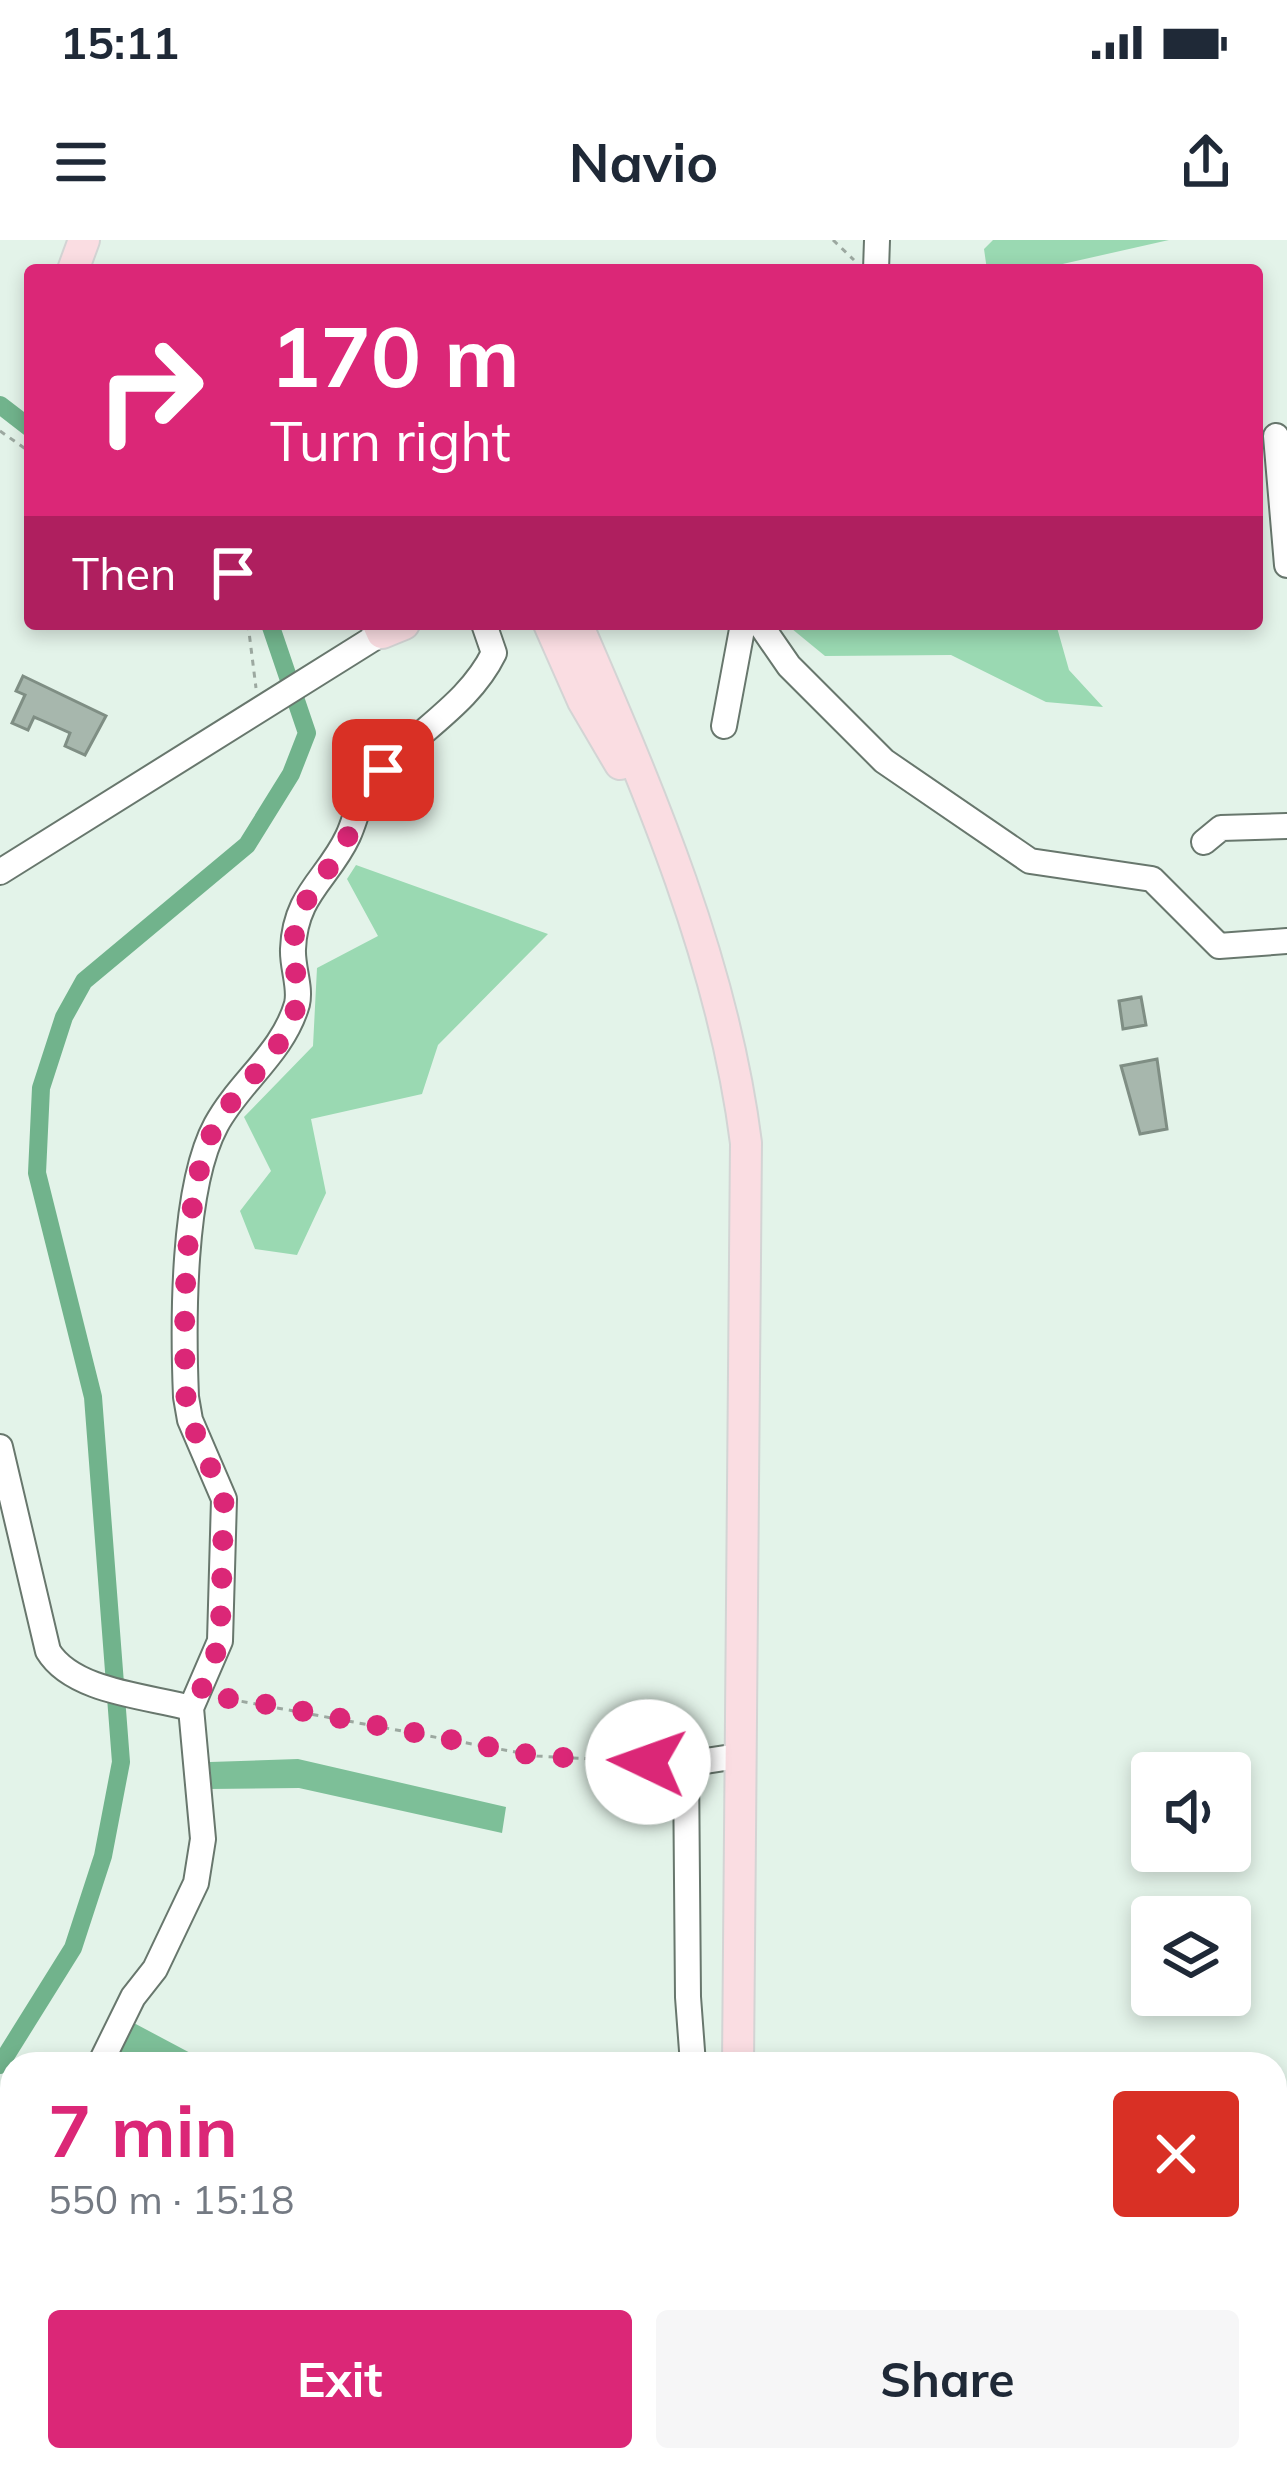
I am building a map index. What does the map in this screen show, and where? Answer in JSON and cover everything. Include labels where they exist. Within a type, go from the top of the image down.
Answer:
[{"type":"main road","points":[[552,630],[583,700],[650,809]]},
{"type":"main road","points":[[580,630],[628,741],[716,980],[738,1078],[746,1143],[738,2052]]},
{"type":"street","points":[[1273,436],[1287,566]]},
{"type":"street","points":[[0,872],[383,630]]},
{"type":"street","points":[[106,2052],[133,1997],[155,1969],[196,1883],[202,1839],[195,1702],[220,1642],[224,1499],[190,1420],[186,1397],[194,1182],[213,1130],[231,1101],[276,1050],[298,1001],[293,949],[309,889],[348,836],[366,790],[400,750],[465,699],[483,676],[494,653],[486,630]]},
{"type":"street","points":[[724,726],[742,630]]},
{"type":"street","points":[[764,630],[789,666],[884,761],[1030,861],[1152,879],[1220,946],[1287,941]]},
{"type":"street","points":[[1204,842],[1220,827],[1287,826]]},
{"type":"street","points":[[0,1447],[47,1651],[56,1665],[86,1681],[195,1702]]},
{"type":"street","points":[[692,2052],[686,1763],[738,1756]]},
{"type":"path","points":[[832,240],[858,264]]},
{"type":"path","points":[[250,630],[269,701]]},
{"type":"path","points":[[195,1702],[244,1700],[537,1756],[686,1763]]},
{"type":"shaded area","points":[[993,240],[1169,240],[1063,264],[986,264],[984,249]]},
{"type":"shaded area","points":[[793,630],[1058,630],[1069,670],[1103,707],[1046,702],[951,655],[825,656]]},
{"type":"shaded area","points":[[356,865],[548,934],[438,1045],[422,1094],[311,1119],[326,1193],[297,1255],[255,1249],[240,1211],[271,1171],[244,1117],[313,1046],[317,968],[378,936],[347,879]]},
{"type":"shaded area","points":[[298,1759],[506,1807],[502,1833],[299,1788],[208,1789],[210,1762]]},
{"type":"shaded area","points":[[132,2022],[188,2052],[116,2052]]},
{"type":"building","points":[[23,676],[106,716],[85,755],[65,746],[70,733],[41,720],[34,717],[28,730],[12,723],[25,695],[16,691]]},
{"type":"building","points":[[1141,997],[1146,1025],[1123,1029],[1119,1001]]},
{"type":"building","points":[[1157,1059],[1167,1129],[1140,1134],[1121,1066]]},
{"type":"waterway","points":[[0,405],[24,423]]},
{"type":"waterway","points":[[8,2052],[73,1948],[103,1856],[121,1762],[93,1397],[37,1173],[41,1088],[64,1017],[84,981],[247,845],[291,774],[307,733],[272,630]]},
{"type":"route","points":[[383,770],[366,790],[348,836],[309,889],[293,949],[298,1001],[276,1050],[231,1101],[213,1130],[194,1182],[186,1397],[190,1420],[224,1499],[220,1642],[199,1696],[244,1700],[537,1756],[648,1762]]}]
